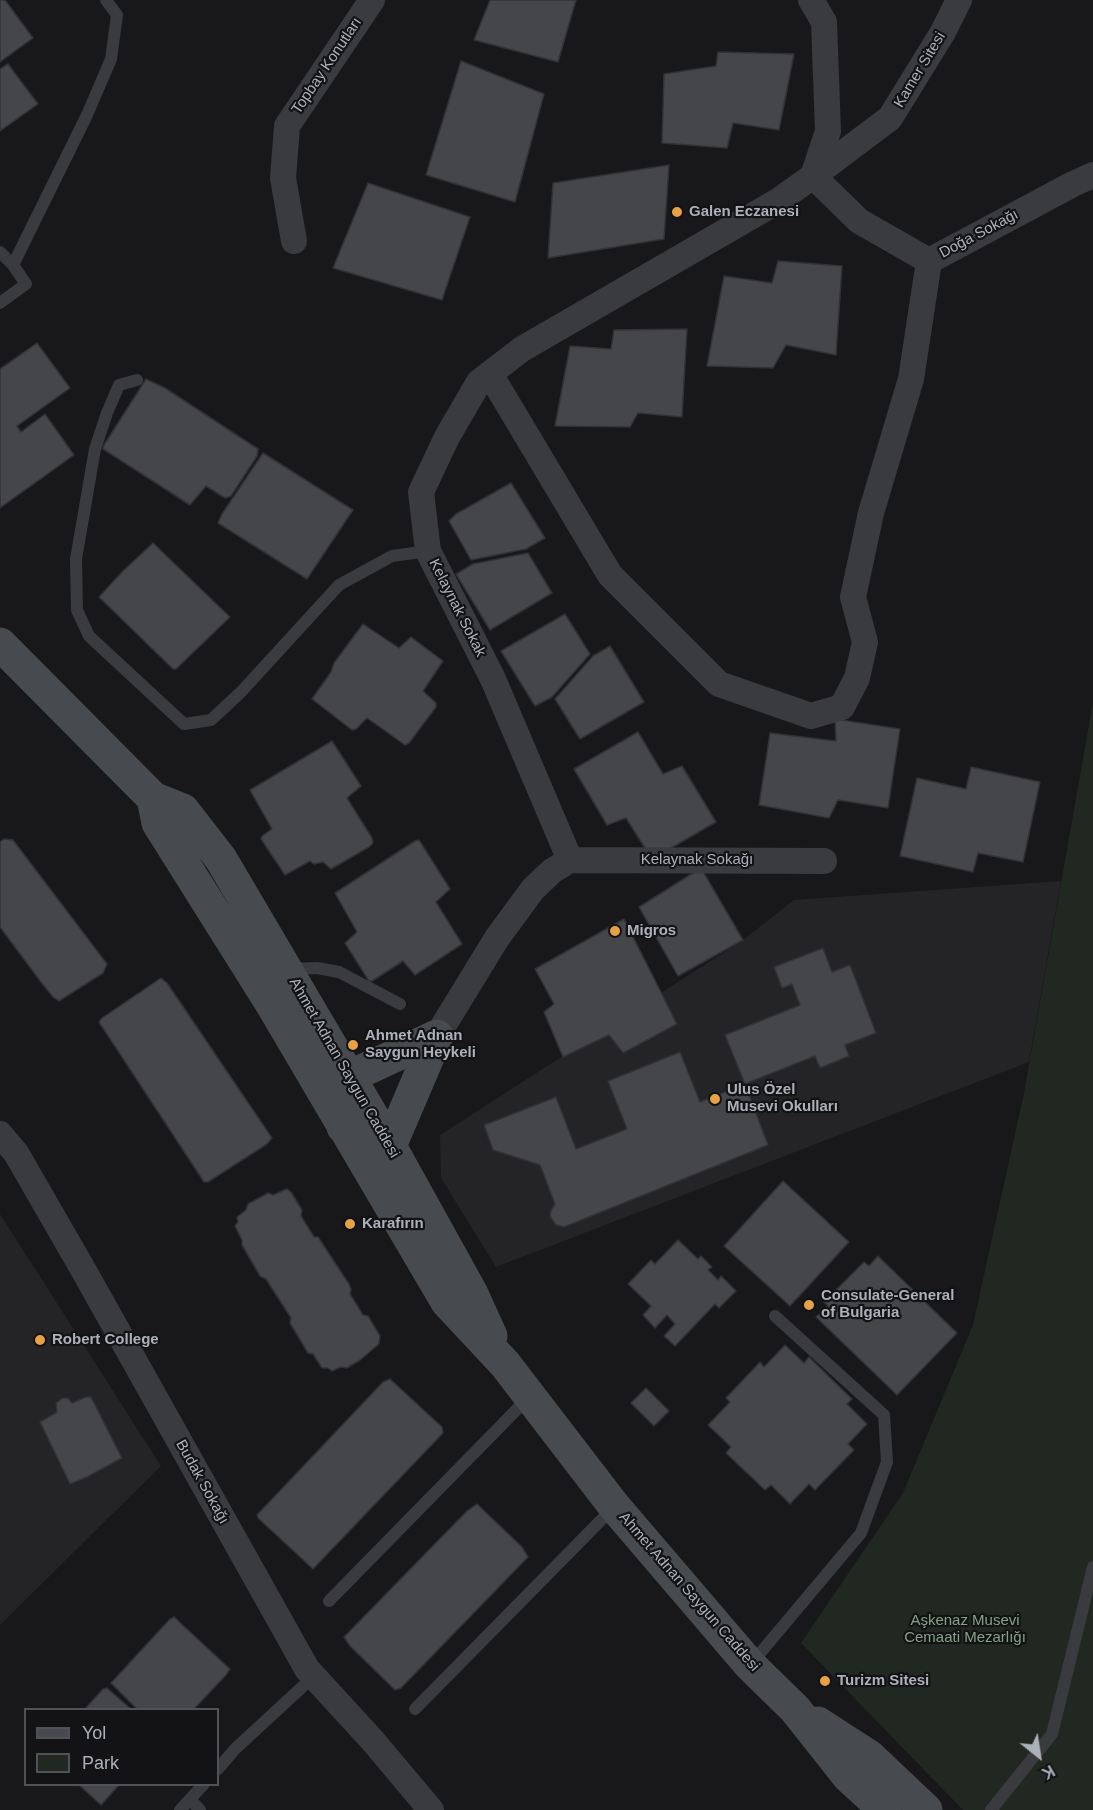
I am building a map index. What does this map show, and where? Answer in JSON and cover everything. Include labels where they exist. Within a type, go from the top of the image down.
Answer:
[{"type":"main road","name":"Ahmet Adnan Saygun Caddesi","points":[[0,644],[153,798],[183,810],[221,859],[351,1076],[472,1294],[505,1364]]},
{"type":"main road","name":"Ahmet Adnan Saygun Caddesi","points":[[153,798],[158,824],[271,1003],[447,1302],[505,1364],[614,1506],[750,1665],[795,1708],[848,1776],[885,1810]]},
{"type":"main road","points":[[437,1036],[390,1146],[344,1127],[351,1076],[437,1036]]},
{"type":"main road","points":[[795,1708],[869,1756],[926,1810]]},
{"type":"street","name":"Topbay Konutları","points":[[294,241],[283,178],[287,126],[372,0]]},
{"type":"street","points":[[811,0],[824,22],[828,132],[813,176]]},
{"type":"street","name":"Kamer Sitesi","points":[[813,176],[890,118],[943,32],[959,0]]},
{"type":"street","name":"Doğa Sokağı","points":[[813,176],[859,221],[929,261],[1073,184],[1093,176]]},
{"type":"street","name":"Kelaynak Sokak","points":[[570,860],[493,679],[428,551],[421,492],[447,437],[479,382],[522,349],[778,201],[813,176]]},
{"type":"street","points":[[490,374],[610,574],[719,684],[811,716],[842,707],[856,678],[865,642],[853,597],[871,513],[911,379],[929,261]]},
{"type":"street","points":[[437,1036],[497,938],[533,889],[552,871],[570,860]]},
{"type":"street","name":"Kelaynak Sokağı","points":[[570,860],[824,861]]},
{"type":"street","name":"Budak Sokağı","points":[[0,1134],[16,1153],[307,1669],[373,1741],[431,1810]]},
{"type":"lane","points":[[13,265],[87,115],[111,59],[117,15],[106,0]]},
{"type":"lane","points":[[0,252],[13,265],[26,284],[0,303]]},
{"type":"lane","points":[[137,380],[118,384],[95,449],[76,559],[77,609],[89,636],[184,724],[211,720],[241,692],[339,585],[392,556],[428,551]]},
{"type":"lane","points":[[287,969],[317,968],[339,972],[400,1004]]},
{"type":"lane","points":[[750,1665],[861,1533],[887,1462],[884,1415],[776,1316]]},
{"type":"lane","points":[[329,1601],[529,1396]]},
{"type":"lane","points":[[415,1709],[614,1506]]},
{"type":"lane","points":[[991,1810],[1052,1734],[1093,1567]]},
{"type":"lane","points":[[219,1768],[313,1677]]},
{"type":"lane","points":[[180,1810],[203,1786]]},
{"type":"lane","points":[[190,1799],[200,1810]]},
{"type":"shaded area","name":"Ulus Özel Musevi Okulları","points":[[1061,881],[1029,1062],[496,1267],[441,1178],[440,1135],[743,940],[794,900]]},
{"type":"shaded area","name":"Robert College","points":[[0,1214],[161,1466],[0,1625]]},
{"type":"green space","name":"Aşkenaz Musevi Cemaati Mezarlığı","points":[[1093,702],[1093,1810],[963,1810],[801,1643],[903,1493],[973,1325],[1024,1093]]},
{"type":"building","points":[[0,0],[5,0],[33,38],[0,62]]},
{"type":"building","points":[[490,0],[576,0],[558,62],[474,40]]},
{"type":"building","points":[[718,52],[794,54],[779,130],[733,123],[727,148],[662,143],[664,74],[716,66]]},
{"type":"building","points":[[461,61],[544,94],[515,202],[426,175]]},
{"type":"building","points":[[8,64],[38,104],[0,131],[0,69]]},
{"type":"building","points":[[669,165],[664,239],[548,258],[553,183]]},
{"type":"building","points":[[368,183],[470,217],[442,300],[333,268]]},
{"type":"building","points":[[778,261],[842,266],[836,355],[786,345],[773,368],[707,366],[724,276],[772,283]]},
{"type":"building","points":[[687,329],[682,417],[638,413],[630,427],[555,426],[570,346],[611,349],[614,330]]},
{"type":"building","points":[[37,343],[70,388],[17,426],[21,432],[45,414],[74,455],[0,508],[0,369]]},
{"type":"building","points":[[146,379],[165,388],[258,449],[257,456],[231,496],[225,498],[206,486],[190,505],[103,449]]},
{"type":"building","points":[[263,453],[353,510],[307,579],[218,523]]},
{"type":"building","points":[[511,483],[545,538],[526,549],[471,560],[449,521],[456,514]]},
{"type":"building","points":[[153,543],[230,617],[176,669],[173,669],[99,597]]},
{"type":"building","points":[[528,553],[552,593],[490,630],[456,574],[473,564]]},
{"type":"building","points":[[565,614],[590,654],[552,697],[535,706],[501,651]]},
{"type":"building","points":[[363,624],[399,648],[411,637],[443,661],[423,691],[436,703],[436,707],[409,743],[405,745],[367,718],[352,730],[312,699],[331,672],[334,663]]},
{"type":"building","points":[[610,646],[644,702],[580,739],[555,699],[593,656]]},
{"type":"building","points":[[835,719],[900,729],[888,808],[838,800],[829,818],[759,805],[770,733],[836,741]]},
{"type":"building","points":[[638,732],[663,774],[682,766],[716,822],[652,859],[626,818],[607,825],[574,769]]},
{"type":"building","points":[[332,741],[361,786],[347,798],[373,843],[331,869],[323,862],[314,864],[310,861],[285,875],[261,839],[272,829],[250,790]]},
{"type":"building","points":[[971,767],[1040,782],[1023,862],[978,853],[973,872],[900,856],[917,778],[966,789]]},
{"type":"building","points":[[4,839],[13,840],[107,964],[103,973],[59,1001],[41,982],[0,927],[0,842]]},
{"type":"building","points":[[419,840],[450,889],[436,902],[462,944],[415,975],[403,961],[369,981],[345,943],[357,932],[335,893]]},
{"type":"building","points":[[701,868],[743,940],[678,976],[639,907]]},
{"type":"building","points":[[624,919],[677,1024],[623,1053],[609,1035],[563,1057],[544,1012],[554,1004],[535,969]]},
{"type":"building","points":[[823,948],[832,972],[850,965],[876,1033],[845,1045],[849,1056],[820,1068],[815,1056],[745,1084],[725,1035],[800,1005],[792,984],[782,988],[774,967]]},
{"type":"building","points":[[161,978],[167,983],[272,1138],[267,1144],[208,1182],[204,1182],[99,1022]]},
{"type":"building","points":[[680,1052],[700,1102],[745,1084],[768,1145],[564,1227],[556,1225],[550,1216],[555,1204],[540,1165],[493,1150],[484,1125],[556,1097],[576,1149],[627,1129],[608,1081]]},
{"type":"building","points":[[783,1181],[849,1242],[790,1306],[724,1246]]},
{"type":"building","points":[[287,1189],[302,1210],[301,1216],[314,1237],[318,1237],[349,1284],[350,1294],[363,1315],[368,1316],[380,1336],[379,1344],[347,1368],[341,1367],[332,1371],[322,1368],[313,1354],[308,1353],[290,1323],[291,1318],[266,1279],[260,1276],[242,1245],[235,1226],[238,1222],[237,1217],[246,1210],[248,1204],[268,1193],[273,1195]]},
{"type":"building","points":[[678,1240],[698,1259],[701,1256],[712,1267],[708,1270],[718,1280],[721,1276],[736,1291],[719,1308],[715,1304],[675,1346],[664,1336],[675,1324],[667,1315],[655,1328],[643,1315],[651,1306],[628,1284],[651,1260],[655,1264]]},
{"type":"building","points":[[878,1256],[957,1333],[897,1395],[816,1317],[828,1306],[824,1302],[864,1262],[869,1266]]},
{"type":"building","points":[[785,1345],[804,1363],[809,1357],[852,1399],[847,1404],[867,1424],[848,1444],[854,1450],[815,1490],[809,1484],[790,1504],[771,1485],[765,1490],[726,1453],[731,1447],[708,1425],[730,1402],[726,1398],[760,1362],[764,1367]]},
{"type":"building","points":[[390,1379],[442,1427],[443,1433],[313,1569],[257,1515],[383,1382]]},
{"type":"building","points":[[646,1388],[669,1411],[654,1426],[631,1403]]},
{"type":"building","points":[[91,1397],[122,1458],[70,1484],[40,1422],[57,1412],[56,1403],[63,1398],[68,1398],[72,1403]]},
{"type":"building","points":[[477,1504],[522,1547],[528,1557],[401,1688],[395,1690],[350,1646],[344,1637],[467,1511]]},
{"type":"building","points":[[174,1617],[230,1669],[195,1708],[136,1708],[111,1683]]},
{"type":"building","points":[[107,1688],[130,1708],[86,1708],[103,1689]]},
{"type":"building","points":[[80,1786],[118,1786],[101,1805]]},
{"type":"place","name":"Galen Eczanesi","points":[[677,212]]},
{"type":"place","name":"Migros","points":[[615,931]]},
{"type":"place","name":"Ahmet Adnan Saygun Heykeli","points":[[353,1045]]},
{"type":"place","name":"Ulus Özel Musevi Okulları","points":[[715,1099]]},
{"type":"place","name":"Karafırın","points":[[350,1224]]},
{"type":"place","name":"Consulate-General of Bulgaria","points":[[809,1305]]},
{"type":"place","name":"Robert College","points":[[40,1340]]},
{"type":"place","name":"Turizm Sitesi","points":[[825,1681]]}]
